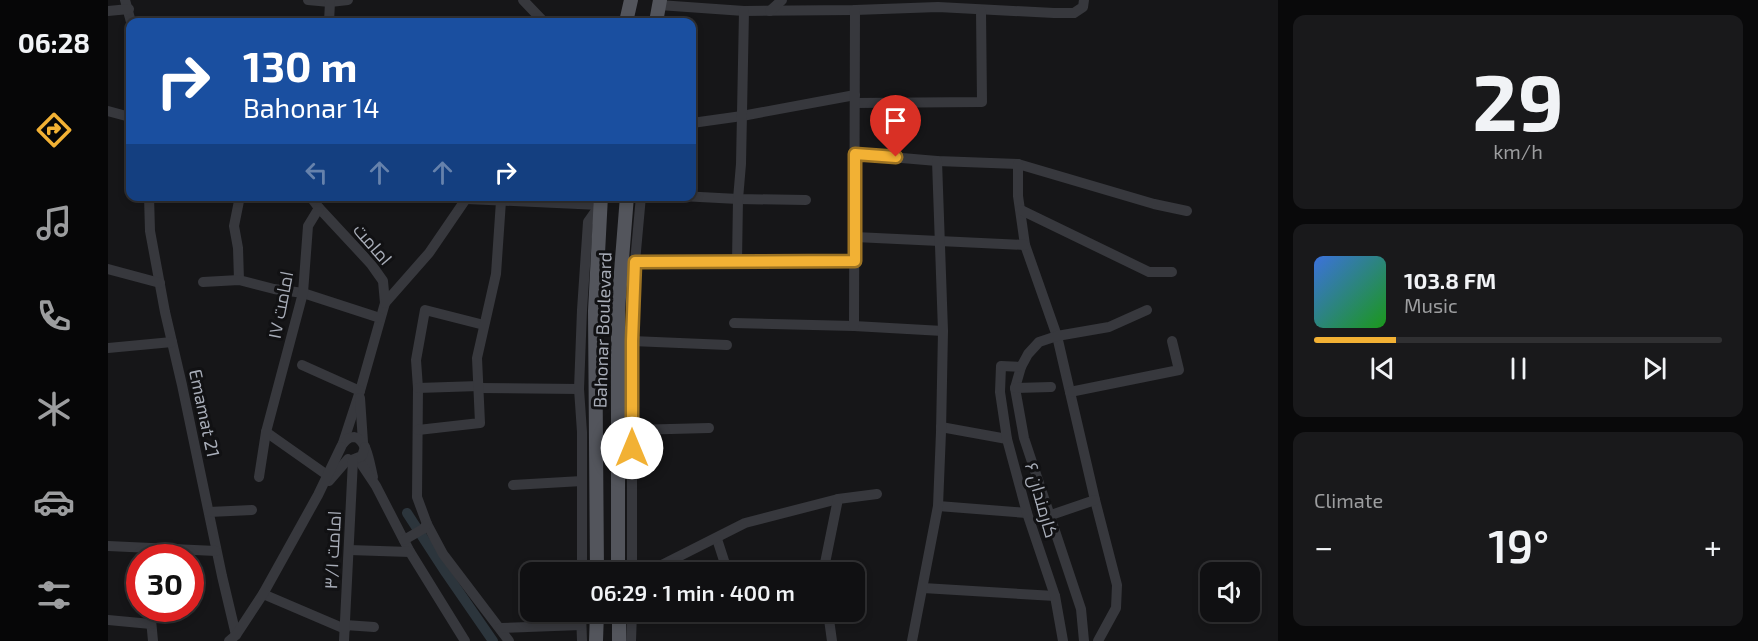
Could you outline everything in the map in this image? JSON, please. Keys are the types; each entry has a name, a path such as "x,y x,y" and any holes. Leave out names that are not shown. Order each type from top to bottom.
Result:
{"main road":[{"path":"627,18 631,0"},
{"path":"657,18 659,2"},
{"name":"Bahonar Boulevard","path":"597,562 597,500 589,310 600,201"},
{"name":"Bahonar Boulevard","path":"618,562 618,310 627,201"},
{"path":"597,500 608,503 618,499"},
{"path":"597,518 607,514 618,518"},
{"path":"596,641 597,622"},
{"path":"618,622 619,641"}],"street":[{"path":"308,0 330,2 348,0"},
{"path":"523,0 540,18"},
{"path":"770,11 782,0"},
{"path":"938,7 949,0"},
{"path":"659,2 744,11 938,7 981,11 1074,13 1083,7 1084,0"},
{"path":"329,18 330,2"},
{"path":"108,11 127,5"},
{"path":"854,326 855,10"},
{"path":"737,261 744,11"},
{"path":"696,122 855,99 981,102 981,11"},
{"path":"108,111 126,116"},
{"path":"855,154 937,161 1018,164 1154,204 1187,211"},
{"path":"912,641 938,506 943,331 937,161"},
{"path":"1018,164 1018,195 1025,245 1057,336 1117,585 1116,608 1098,641"},
{"path":"696,197 738,200 806,200"},
{"name":"Emamat 21","path":"149,201 150,231 209,512 232,638"},
{"path":"239,201 234,226 238,248 239,280"},
{"name":"امامت","path":"314,201 371,264 383,281 385,303"},
{"path":"232,638 263,594 318,495 342,445 385,303 429,253 466,201"},
{"path":"418,430 480,423 477,358 496,274 501,201 600,201"},
{"path":"632,562 632,341 635,262 641,201"},
{"name":"امامت ۱۷","path":"259,477 266,432 303,293 308,226 319,208"},
{"path":"1021,210 1149,272 1172,272"},
{"path":"855,237 1025,245"},
{"path":"635,262 855,261"},
{"path":"108,269 160,283"},
{"path":"203,282 239,280 274,289 303,293 380,318"},
{"path":"484,325 425,310 416,360 417,497 421,529 443,554 509,641"},
{"path":"582,562 582,432 579,390 589,310"},
{"path":"1084,641 1081,609 1024,438 1015,388 1021,367 1028,354 1039,342 1057,336 1109,327 1147,310"},
{"path":"734,323 943,331"},
{"path":"632,341 727,345"},
{"path":"1070,392 1179,370 1172,341"},
{"path":"108,348 172,342"},
{"path":"302,365 360,391"},
{"name":"کارمندان ۶","path":"1021,367 1001,366 1000,392 1007,439 1027,513 1054,596 1063,641"},
{"path":"1015,388 1051,387"},
{"path":"418,388 579,390"},
{"path":"360,391 364,444 376,486 410,552 465,641"},
{"path":"941,426 1007,439"},
{"path":"632,430 709,428"},
{"path":"266,432 327,475"},
{"path":"364,444 358,438 347,438 342,445 342,452 353,460 376,486"},
{"path":"318,495 353,460 362,456 364,444"},
{"name":"امامت ۳/۱","path":"345,632 353,460"},
{"path":"513,485 582,480"},
{"path":"669,562 745,523 838,500 877,494"},
{"path":"825,562 838,500"},
{"path":"1051,515 1095,500"},
{"path":"938,506 1027,513"},
{"path":"209,512 252,510"},
{"path":"404,540 421,529"},
{"path":"717,539 724,562"},
{"path":"108,546 216,551"},
{"path":"349,550 410,552"},
{"path":"923,588 1054,596"},
{"path":"263,594 345,632 374,627"},
{"path":"108,620 151,624 153,641"},
{"path":"632,622 632,641"},
{"path":"829,622 831,641"},
{"path":"500,628 581,625 582,641"}],"waterway":[{"path":"407,513 493,641"}],"route":[{"path":"632,448 635,262 855,261 855,154 896,157"}]}
